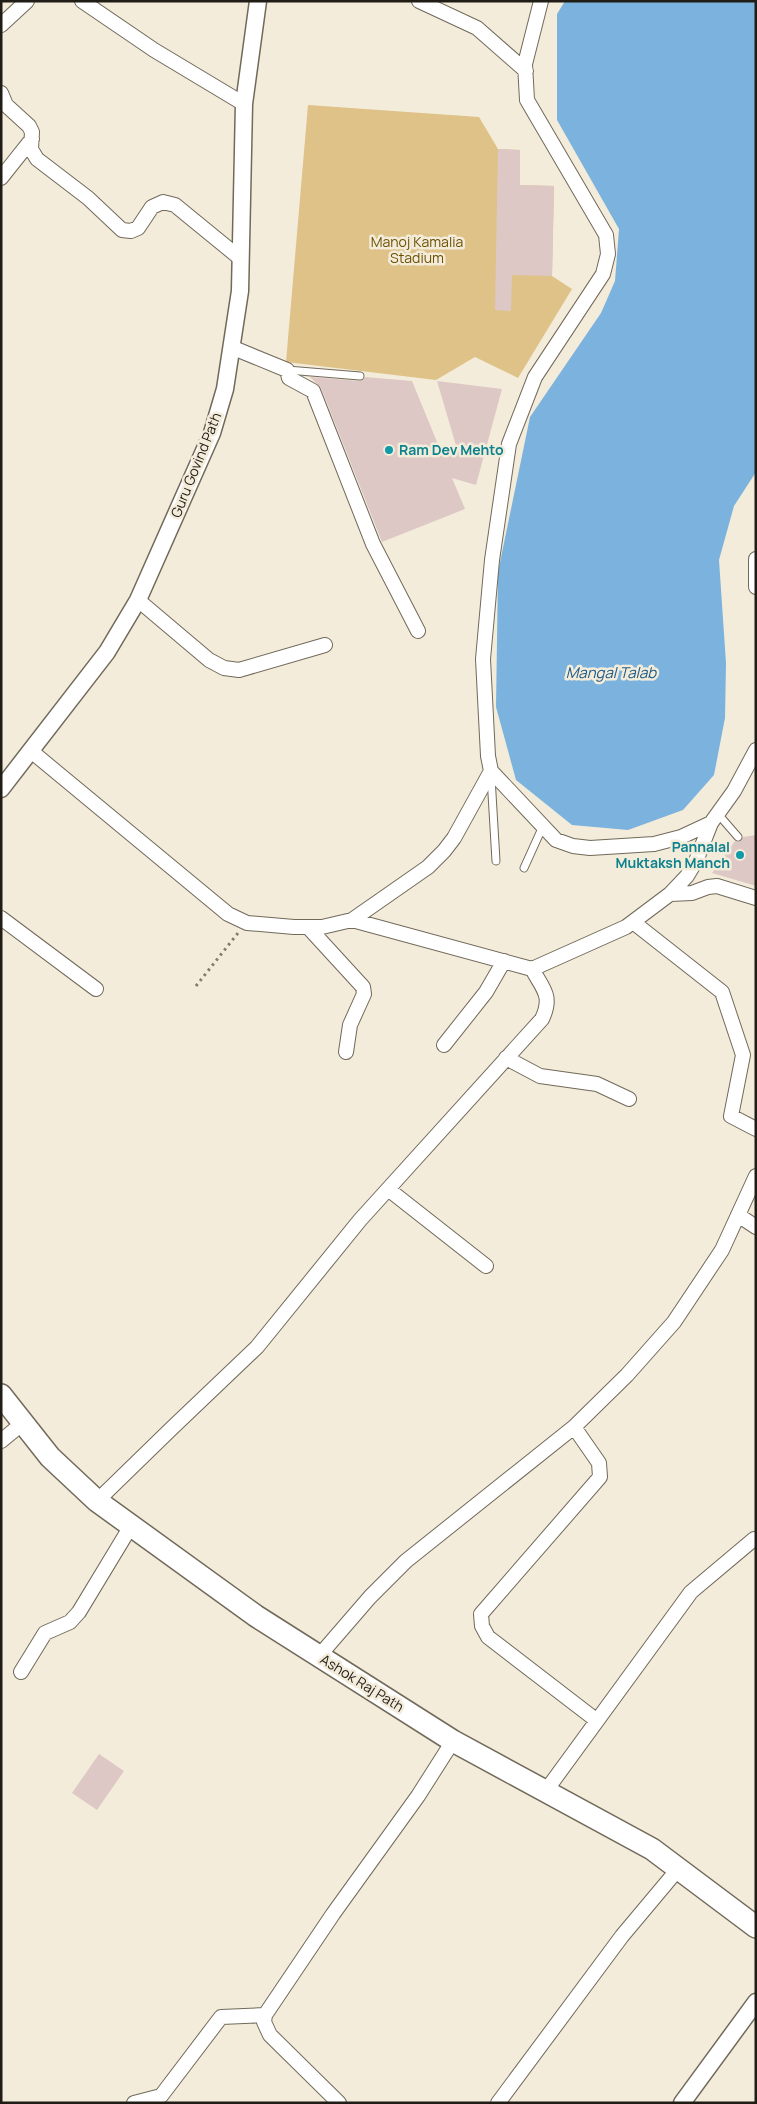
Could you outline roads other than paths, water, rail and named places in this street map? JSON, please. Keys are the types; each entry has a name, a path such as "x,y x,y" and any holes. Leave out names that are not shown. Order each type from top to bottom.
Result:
{"main road":[{"name":"Ashok Raj Path","path":"1,1395 50,1457 98,1501 256,1616 453,1741 652,1849 756,1927"}],"street":[{"path":"1,25 27,1"},
{"path":"82,1 154,50 244,104"},
{"name":"Guru Govind Path","path":"1,790 107,652 138,600 212,433 225,389 240,291 244,104 258,1"},
{"path":"419,1 477,28 526,70"},
{"path":"541,1 525,64 526,100 606,235 608,254 603,274 535,377 509,444 492,560 483,659 488,756 491,771 556,840 573,846 590,848 654,844 681,837 714,819"},
{"path":"1,93 6,105 29,126 32,139 31,149 37,159 88,198 122,230 131,231 138,228 152,207 163,202 175,205 241,259"},
{"path":"1,178 32,139"},
{"path":"231,347 287,370 289,378 313,391 373,544 418,631"},
{"path":"756,559 756,587"},
{"path":"138,600 209,660 224,668 239,670 325,645"},
{"path":"352,920 532,969 580,949 633,922 670,894 687,876 696,861 714,819 734,791 756,750"},
{"path":"31,751 228,914 246,923 308,928 322,928 352,920 428,866 444,851 454,838 491,771"},
{"path":"670,894 692,893 717,886 756,898"},
{"path":"1,918 96,989"},
{"path":"633,922 722,992 743,1055 731,1116 756,1129"},
{"path":"308,928 363,988 364,994 350,1025 346,1052"},
{"path":"444,1045 486,992 504,961"},
{"path":"98,1501 257,1347 360,1220 542,1018 547,1007 548,997 532,969"},
{"path":"506,1058 540,1076 597,1084 629,1099"},
{"path":"319,1656 370,1597 406,1561 574,1427 627,1375 674,1322 722,1250 756,1176"},
{"path":"388,1189 486,1266"},
{"path":"738,1216 756,1227"},
{"path":"1,1441 23,1423"},
{"path":"574,1427 599,1463 600,1477 481,1614 482,1626 488,1637 596,1720"},
{"path":"21,1672 45,1633 70,1622 79,1612 130,1526"},
{"path":"545,1792 691,1592 754,1539"},
{"path":"339,2103 270,2035 264,2022 265,2015 333,1914 418,1796 453,1741"},
{"path":"498,2103 622,1936 679,1868"},
{"path":"682,2103 756,2002"},
{"path":"134,2103 161,2096 221,2017 265,2015"}],"lane":[{"path":"287,370 360,376"},
{"path":"491,771 496,861"},
{"path":"714,819 738,838"},
{"path":"524,868 543,826"}],"water":[{"name":"Mangal Talab","path":"565,1 756,1 756,472 734,506 719,560 726,663 725,718 714,775 683,810 628,830 572,825 516,780 496,707 498,572 530,417 601,313 615,281 619,229 557,120 557,14"}],"place":[{"name":"Ram Dev Mehto","path":"389,450"},
{"name":"Pannalal Muktaksh Manch","path":"740,855"}],"park label":[{"name":"Manoj Kamalia Stadium","path":"417,250"}]}
